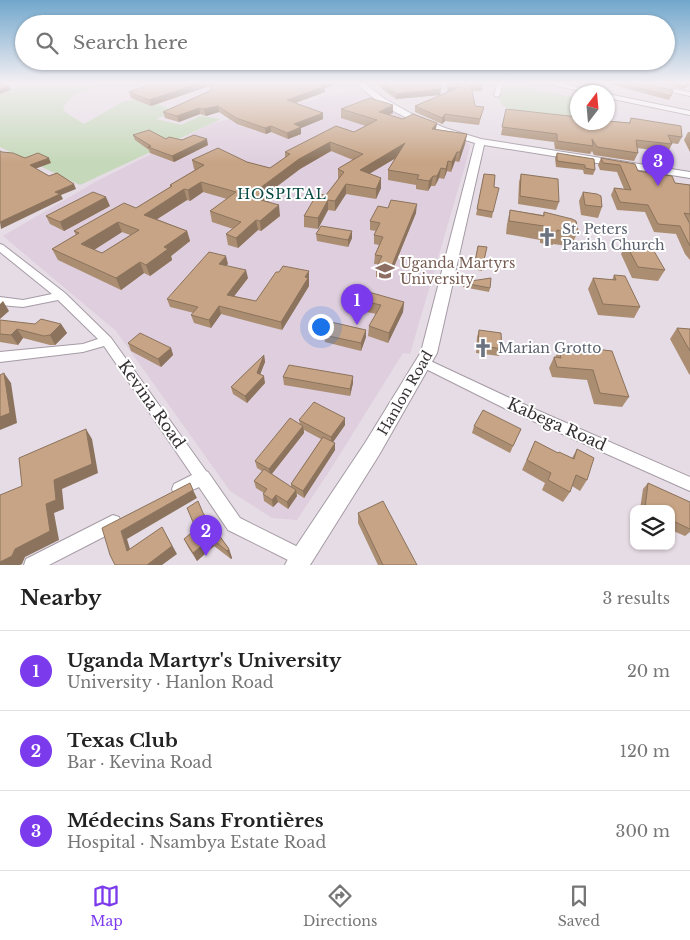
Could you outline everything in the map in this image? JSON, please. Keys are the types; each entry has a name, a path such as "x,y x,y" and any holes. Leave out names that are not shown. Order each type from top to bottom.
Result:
{"main road":[{"path":"395,108 442,130 480,142 690,175"},
{"path":"668,108 690,113"},
{"name":"Hanlon Road","path":"299,562 372,449 424,363 432,344 480,142"}],"street":[{"name":"Kevina Road","path":"0,247 61,296 107,341 234,524 299,562"},
{"path":"0,301 36,303 61,296"},
{"path":"0,357 83,348 107,341"},
{"name":"Kabega Road","path":"424,363 690,484"},
{"path":"169,494 203,477"},
{"path":"32,565 126,516"}],"shaded area":[{"path":"277,108 390,108 461,139 470,145 410,354 403,353 297,520 272,518 230,491 116,331 3,236 95,182 213,123"}],"green space":[{"path":"0,108 64,108 65,112 84,124 111,108 169,108 175,111 156,119 181,125 200,116 221,119 80,185 0,147"},
{"path":"509,108 570,108 570,119 513,110"}],"building":[{"path":"171,108 198,108 177,116 163,112"},
{"path":"222,108 310,108 323,113 294,124 301,127 287,133 271,126 265,128 236,118"},
{"path":"386,108 379,112 403,119 413,114 437,123 432,129 467,134 460,152 457,152 452,162 448,161 446,169 441,168 437,176 433,176 429,181 417,179 419,175 388,170 405,143 360,170 381,178 376,189 346,184 335,201 328,200 318,218 304,216 317,194 326,195 344,172 338,169 363,154 330,142 299,159 260,188 268,190 257,199 279,205 260,221 256,220 236,238 226,234 241,222 210,211 236,192 201,182 188,190 184,189 144,215 187,231 164,247 168,249 146,265 140,262 116,278 52,249 79,233 74,231 124,203 136,208 204,165 192,160 218,148 247,162 270,168 290,154 285,152 336,126 354,132 377,120 341,109","holes":["118,222 139,230 102,253 81,244"]},
{"path":"420,108 484,108 480,119 445,114 442,118"},
{"path":"506,109 570,116 570,130 615,130 615,122 630,123 631,118 681,126 682,137 668,135 672,144 636,140 638,153 597,147 592,139 593,146 557,141 557,134 502,127"},
{"path":"149,130 166,139 169,137 182,140 194,135 207,139 172,156 148,147 151,146 133,135"},
{"path":"0,151 13,153 25,158 38,153 49,158 30,165 49,176 57,173 74,184 55,192 60,194 0,222"},
{"path":"557,153 594,159 595,170 585,168 585,165 557,161"},
{"path":"601,158 635,164 638,171 672,176 675,183 690,185 690,214 684,213 690,224 690,246 680,226 658,224 648,205 620,202 614,188 631,190 620,165 603,163"},
{"path":"484,174 495,175 494,187 499,188 493,212 477,209"},
{"path":"521,174 558,179 559,202 520,196"},
{"path":"93,192 106,197 60,222 46,216"},
{"path":"583,192 601,196 602,207 585,205"},
{"path":"391,200 417,204 390,270 376,268 382,256 375,255 383,237 374,235 380,223 370,221 378,206 388,208"},
{"path":"510,210 544,216 544,212 572,219 576,221 578,231 574,230 574,233 557,230 557,232 544,230 544,226 509,221"},
{"path":"321,226 352,231 348,240 316,234"},
{"path":"626,244 651,246 665,270 638,267"},
{"path":"478,246 487,247 483,264 475,262"},
{"path":"209,252 226,256 219,264 246,270 227,295 256,301 276,272 279,272 283,266 309,271 305,277 308,278 281,322 219,306 209,320 191,315 198,307 167,299"},
{"path":"614,275 625,276 640,307 603,304 593,278 616,280"},
{"path":"491,278 490,288 464,283 464,282"},
{"path":"358,289 404,302 389,333 369,326 381,305 353,299"},
{"path":"41,319 61,324 50,335 44,336 17,329 11,335 0,334 0,320 35,324"},
{"path":"331,322 366,330 361,343 324,335"},
{"path":"677,328 690,329 690,351"},
{"path":"479,330 501,333 502,349 478,345"},
{"path":"140,333 171,348 158,359 128,343"},
{"path":"586,348 612,351 629,397 600,393 593,370 557,367 554,357 561,358 559,351 587,353"},
{"path":"264,355 257,373 264,376 245,396 231,387"},
{"path":"289,365 353,376 350,389 283,377"},
{"path":"4,373 10,413 0,417 0,375"},
{"path":"314,402 345,418 331,437 299,420"},
{"path":"483,410 521,429 513,446 474,426"},
{"path":"290,418 303,426 269,469 255,461"},
{"path":"86,429 92,464 54,480 56,500 46,504 50,531 15,549 12,556 0,562 0,495 22,486 19,458"},
{"path":"323,437 335,443 303,491 291,484"},
{"path":"535,441 574,459 577,449 594,458 587,480 576,475 570,492 548,480 551,473 527,460"},
{"path":"264,469 296,490 287,502 276,495 272,500 263,494 267,489 254,481"},
{"path":"190,483 193,490 121,531 127,551 162,527 172,546 147,565 115,565 102,528"},
{"path":"648,483 690,502 690,529 675,522 675,505 645,505"},
{"path":"198,501 203,513 229,549 227,551 211,538 193,553 184,539 196,529 187,508"},
{"path":"383,501 417,565 383,565 358,513"}],"place":[{"name":"Médecins Sans Frontières","path":"658,186"},
{"name":"St. Peters Parish Church","path":"547,237"},
{"name":"Uganda Martyrs University","path":"385,271"},
{"name":"Uganda Martyr's University","path":"357,325"},
{"name":"Marian Grotto","path":"483,348"},
{"name":"Texas Club","path":"206,556"}],"district":[{"name":"HOSPITAL","path":"282,194"}]}
